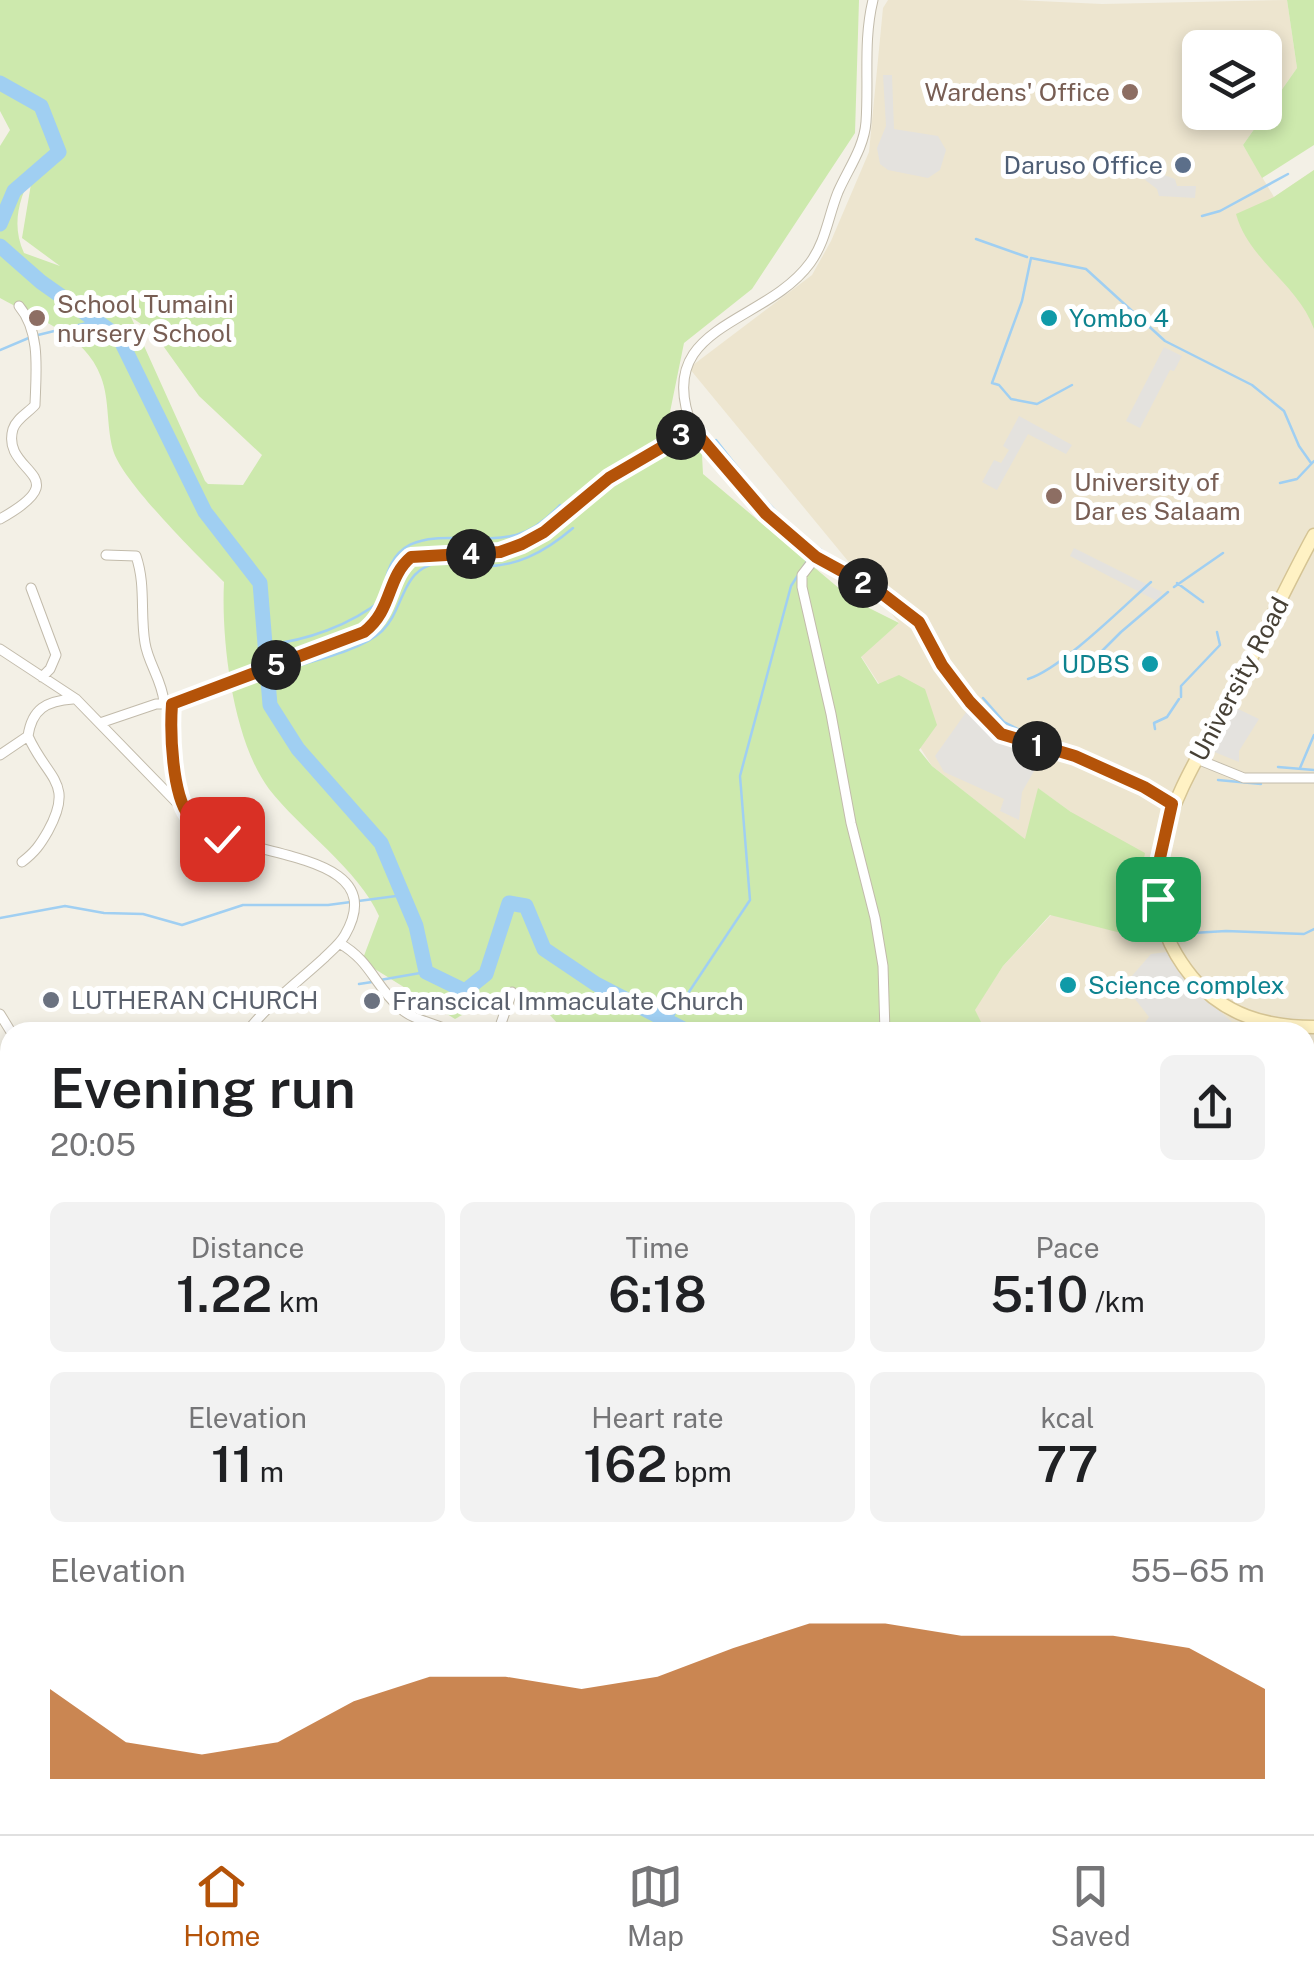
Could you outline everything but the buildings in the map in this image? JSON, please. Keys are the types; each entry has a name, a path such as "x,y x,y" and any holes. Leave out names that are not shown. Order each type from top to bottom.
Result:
{"street":[{"path":"872,0 866,40 863,138 836,197 825,240 799,277 710,338 686,362 682,396 693,429 766,514 816,557 880,592 919,622 942,665 1001,734 1075,756 1172,804"},
{"path":"0,520 28,504 36,488 15,451 16,423 36,405 34,336 30,321 18,306"},
{"path":"100,723 168,704 364,632 383,614 402,564 411,557 500,552 522,544 544,532 609,478 693,429"},
{"path":"0,444 14,434"},
{"name":"University Road","path":"1267,1022 1240,1015 1214,1000 1178,959 1162,920 1156,876 1172,804 1314,535"},
{"path":"106,554 136,556 143,586 145,646 168,704 177,780 186,813"},
{"path":"816,557 802,575 802,588 834,726 851,823 876,918 885,1022"},
{"path":"31,588 56,655 42,677"},
{"path":"0,649 76,698 200,828 222,839 319,862 338,874 350,891 353,908 346,934 257,1022"},
{"path":"0,755 28,736 36,711 76,698"},
{"path":"22,862 40,847 61,803 50,772 28,736"},
{"path":"1196,760 1244,778 1314,778"},
{"path":"339,943 368,964 379,986 402,1011 428,1022"},
{"path":"502,1022 512,992"},
{"path":"0,1645 0,1690"}],"shaded area":[{"name":"University of Dar es Salaam","path":"888,0 1102,4 1287,0 1297,68 1282,89 1282,30 1182,30 1182,130 1254,130 1243,145 1274,197 1314,170 1314,1022 981,1022 974,1010 1003,966 1051,915 1071,812 1039,789 1026,840 932,766 861,656 899,623 689,368 812,275 869,152 883,8"},
{"path":"883,75 892,75 894,129 938,136 946,150 940,170 928,178 888,170 880,164 877,148 886,126"},
{"path":"1143,171 1175,179 1177,186 1196,186 1195,198 1159,196 1157,189 1140,176"},
{"path":"1164,347 1182,356 1174,371 1170,370 1140,428 1126,421"},
{"path":"1019,416 1072,445 1066,454 1028,434 997,490 982,482 994,460 1001,463 1009,450 1003,446"},
{"path":"1074,548 1162,592 1157,601 1070,556"},
{"path":"975,708 983,721 1045,752 1022,792 1019,820 1000,811 1004,799 944,772 935,756 967,711"},
{"path":"1236,708 1259,719 1239,751 1239,762 1212,751"},
{"path":"1167,952 1187,982 1232,1022 1146,1022 1149,1017 1124,985 1151,954"}],"green space":[{"path":"0,0 859,0 855,133 752,289 684,343 670,412 701,436 703,474 853,600 899,623 861,657 878,684 899,675 925,689 937,725 919,750 932,766 1025,839 1038,788 1071,812 1145,853 1129,935 1050,915 1003,966 975,1010 981,1022 556,1022 526,988 511,989 492,1003 455,1019 362,961 379,916 370,899 344,866 269,789 246,745 227,661 224,582 163,519 121,467 112,444 101,377 84,349 58,329 0,298 0,146 10,130 0,111","holes":["33,172 22,238 60,266 24,253 20,243 18,212","131,317 154,333 199,396 262,455 243,485 205,481"]},
{"path":"1287,0 1314,0 1314,145 1262,178 1243,145 1254,130 1282,130 1282,89 1297,68"},
{"path":"1314,170 1314,329 1297,299 1251,245 1236,214 1274,197"}],"waterway":[{"path":"0,83 41,106 59,152 14,191 0,224"},
{"path":"1202,216 1220,211 1288,174"},
{"path":"976,239 1027,257"},
{"path":"0,246 41,282 119,337 205,512 260,583 270,705 298,749 381,843 416,926 426,972 465,991 486,974 509,903 526,906 544,949 596,984 670,1022"},
{"path":"1072,385 1037,404 1011,399 992,383 1022,301 1031,258 1086,269 1165,341 1252,385 1284,411 1311,463"},
{"path":"38,335 95,321"},
{"path":"0,350 31,337"},
{"path":"716,440 784,519 821,550 868,580"},
{"path":"1280,483 1297,479 1314,461"},
{"path":"669,1022 750,900 740,776 791,586 809,558 772,530 722,470"},
{"path":"265,645 296,640 357,617 383,599 388,571 398,553 413,543 516,535 540,523 560,505"},
{"path":"268,675 343,652 371,639 389,623 413,577 430,565 490,566 516,562 573,528"},
{"path":"1174,587 1223,553"},
{"path":"1028,679 1074,651 1151,582"},
{"path":"1177,583 1203,602"},
{"path":"1091,662 1168,592"},
{"path":"1181,697 1181,686 1220,645 1217,632"},
{"path":"983,698 1004,722 1031,736"},
{"path":"1155,729 1154,723 1167,717 1179,699"},
{"path":"983,723 995,734"},
{"path":"1300,768 1314,735"},
{"path":"1001,739 1033,749"},
{"path":"1278,767 1314,770"},
{"path":"1218,780 1261,784"},
{"path":"0,918 65,906 143,914 182,925 243,905 328,905 404,895"},
{"path":"1193,933 1304,934 1314,929"},
{"path":"380,980 426,972"},
{"path":"359,984 372,982"}],"place":[{"name":"Wardens' Office","path":"1130,92"},
{"name":"Daruso Office","path":"1183,165"},
{"name":"School Tumaini nursery School","path":"37,318"},
{"name":"Yombo 4","path":"1049,318"},
{"name":"University of Dar es Salaam","path":"1054,496"},
{"name":"UDBS","path":"1150,664"},
{"name":"Science complex","path":"1068,985"},
{"name":"LUTHERAN CHURCH","path":"51,1000"},
{"name":"Franscical Immaculate Church","path":"372,1001"}],"route":[{"path":"222,839 200,828 186,813 177,780 172,704 364,632 383,614 396,576 411,557 487,554 522,544 544,532 624,467 693,429 766,514 816,557 880,592 919,622 942,665 1001,734 1075,756 1172,804 1159,854 1158,899"}]}
